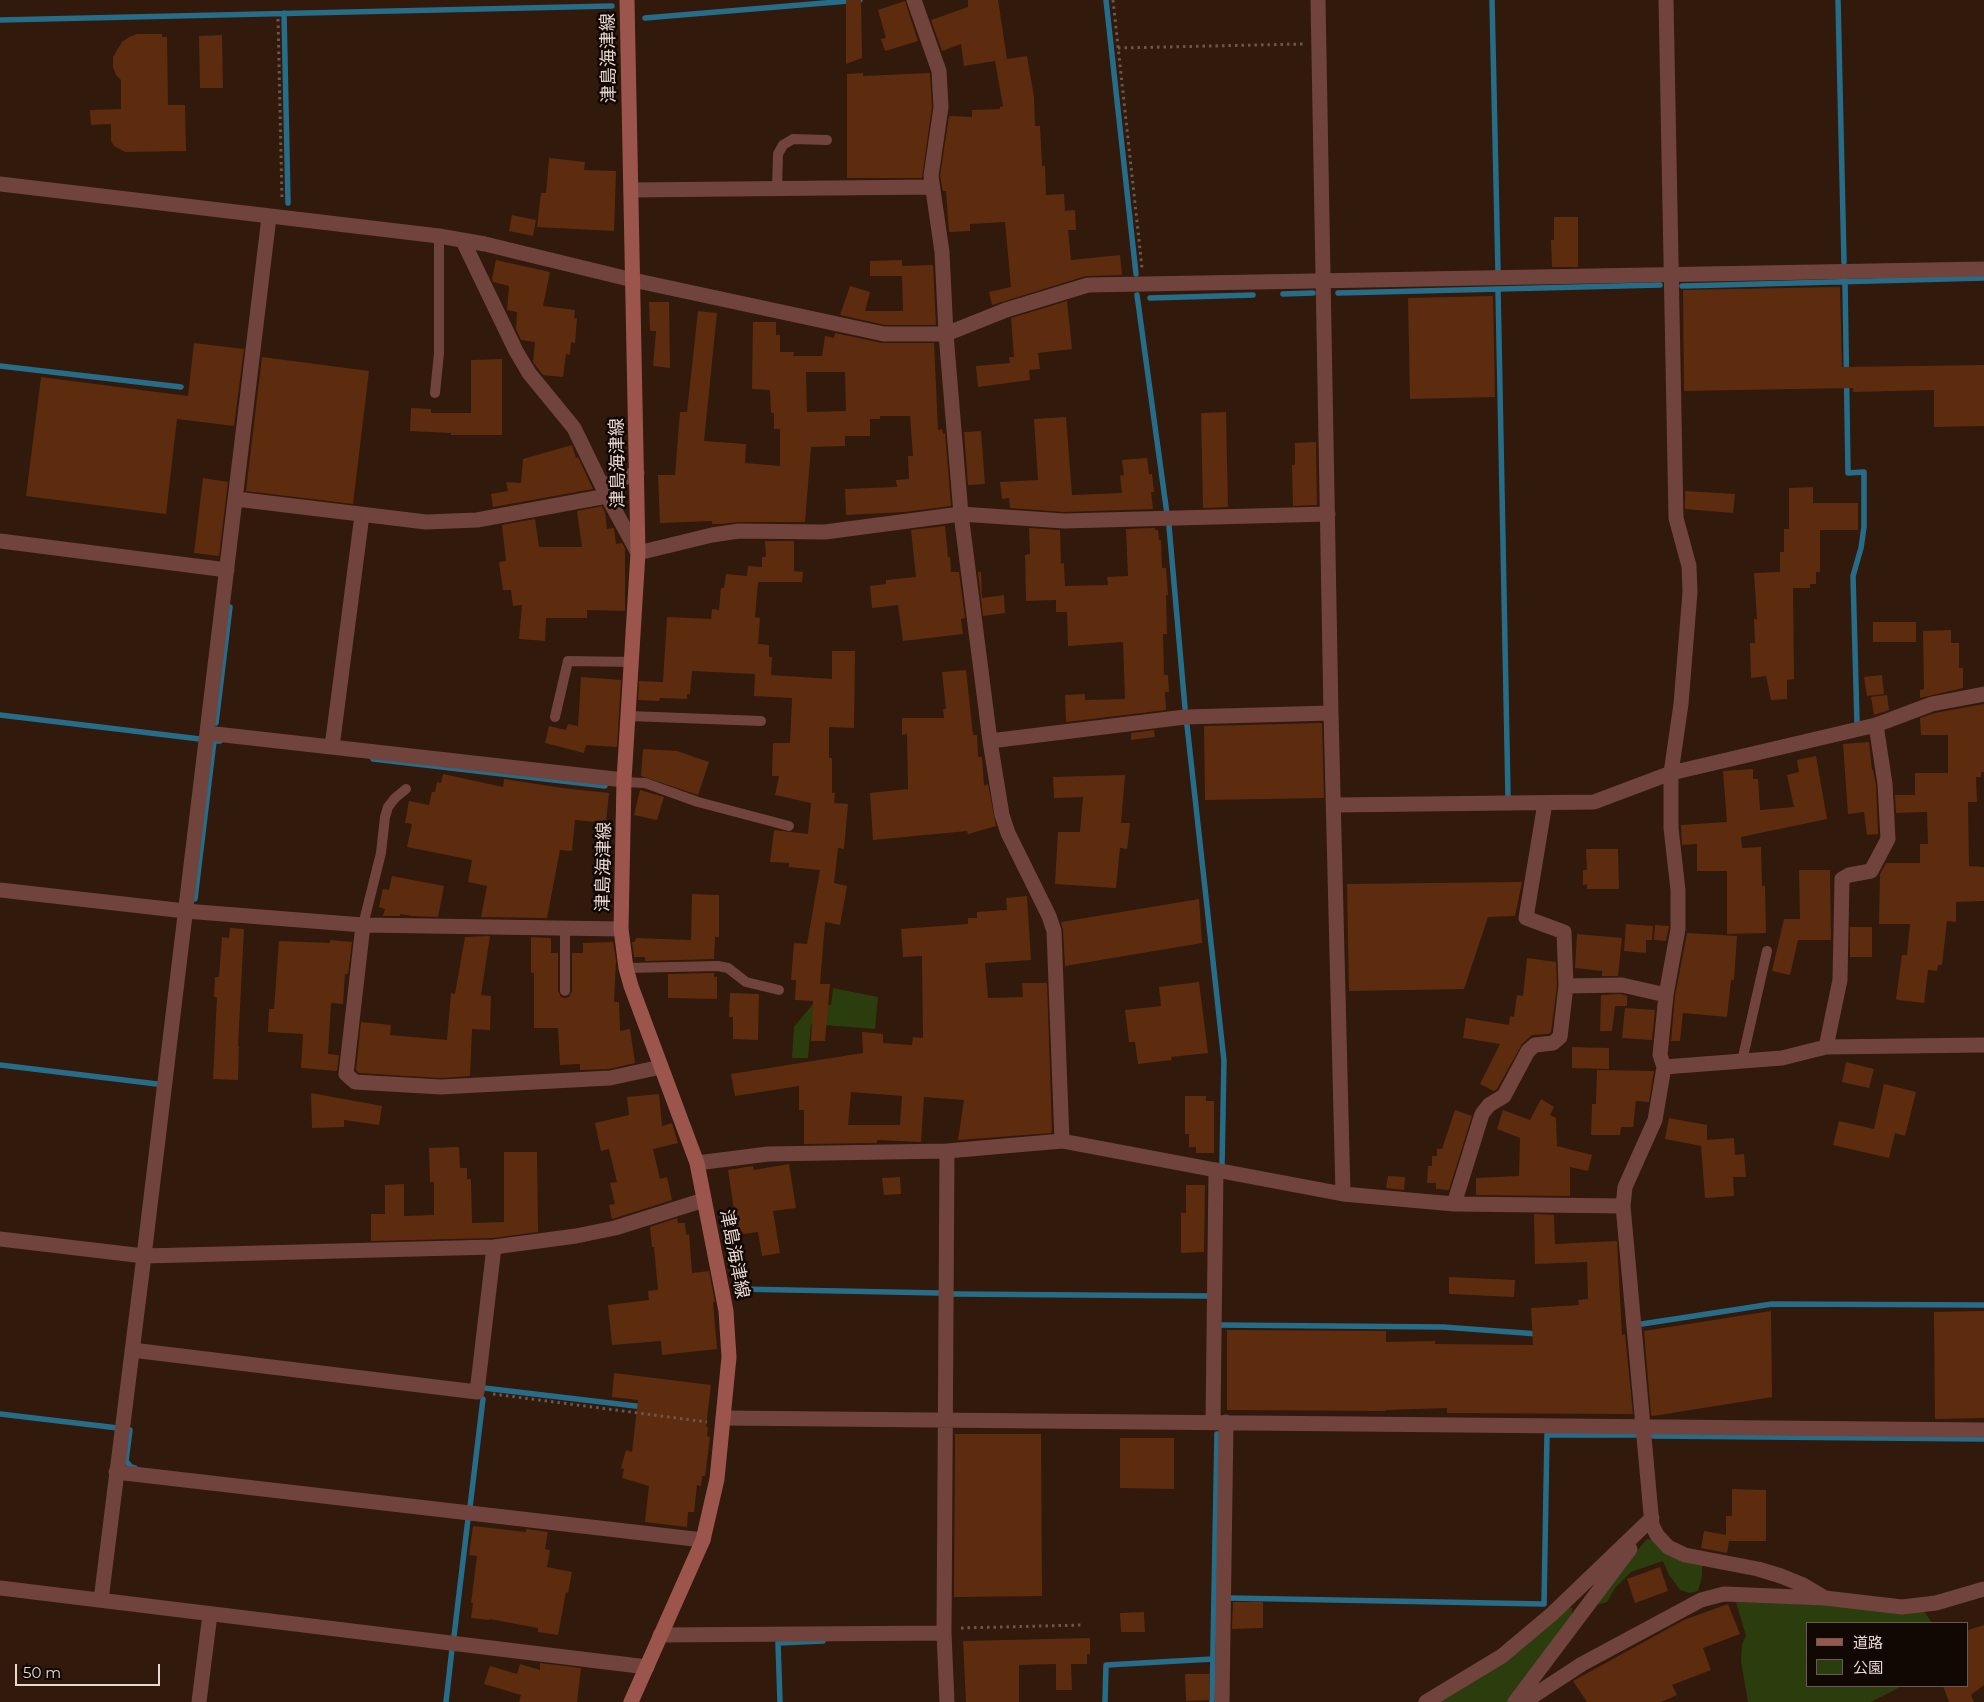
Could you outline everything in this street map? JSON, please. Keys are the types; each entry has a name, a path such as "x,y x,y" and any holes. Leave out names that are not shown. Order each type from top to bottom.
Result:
{"main road":[{"name":"津島海津線","path":"627,0 638,553 633,662 624,781 621,929 626,968 697,1163 726,1311 729,1357 717,1478 703,1540 631,1702"}],"street":[{"path":"914,0 939,71 941,107 930,176 942,252 946,334 961,514 990,741 1002,814 1008,833 1049,916 1054,931 1062,1141"},
{"path":"1318,0 1331,713 1335,805 1343,1194"},
{"path":"1666,0 1676,518 1689,566 1690,592 1681,704 1671,773 1671,828 1678,890 1678,929 1666,995 1660,1055 1664,1068 1655,1120 1624,1187 1623,1206 1652,1525 1657,1535 1668,1547 1685,1555 1758,1569 1781,1576 1803,1585 1825,1598"},
{"path":"0,184 439,236 485,244 633,280 884,334 946,334 1006,310 1088,285 1984,270"},
{"path":"631,190 932,187"},
{"path":"101,1600 227,570 276,218"},
{"path":"463,241 516,351 529,373 574,428 604,491 638,553 712,535 739,531 825,532 961,514 1064,521 1328,514"},
{"path":"236,500 426,522 477,520 604,491 637,473"},
{"path":"332,747 362,514"},
{"path":"0,541 227,570"},
{"path":"1335,805 1594,802 1671,773 1876,725 1932,704 1984,694"},
{"path":"990,741 1185,717 1331,713"},
{"path":"1826,1047 1840,980 1842,879 1849,875 1871,871 1888,839 1885,784 1876,725"},
{"path":"207,733 624,781"},
{"path":"1454,1204 1482,1114 1489,1104 1504,1096 1528,1051 1535,1045 1552,1043 1560,1037 1566,986 1564,932 1526,918 1545,803"},
{"path":"0,890 186,911 363,925 621,929"},
{"path":"363,925 346,1074 355,1082 441,1087 610,1078 661,1067"},
{"path":"1566,986 1622,986 1666,995"},
{"path":"1664,1068 1782,1058 1826,1047 1984,1044"},
{"path":"697,1163 768,1154 947,1151 1062,1141 1343,1194 1454,1204 1623,1206"},
{"path":"947,1151 944,1631 948,1702"},
{"path":"1216,1170 1222,1702"},
{"path":"0,1239 144,1256 494,1246 576,1236 605,1230 704,1200"},
{"path":"132,1350 477,1392 494,1246"},
{"path":"724,1421 946,1420 1984,1430"},
{"path":"116,1472 703,1540"},
{"path":"1426,1702 1502,1656 1552,1614 1652,1518"},
{"path":"1515,1702 1652,1518"},
{"path":"0,1588 647,1667"},
{"path":"1524,1702 1582,1664 1701,1600 1724,1594 1825,1598 1902,1608 1936,1603 1984,1589"},
{"path":"200,1702 210,1614"},
{"path":"660,1636 944,1631"}],"lane":[{"path":"777,189 778,154 783,145 793,139 827,140"},
{"path":"435,393 439,353 439,236"},
{"path":"555,717 568,661 633,662"},
{"path":"629,716 761,721"},
{"path":"624,781 645,783 698,802 789,826"},
{"path":"363,925 381,853 388,807 394,798 406,789"},
{"path":"565,928 565,991"},
{"path":"1742,1061 1766,951"},
{"path":"626,968 718,966 728,968 746,982 779,990"}],"path":[{"path":"1113,0 1144,284"},
{"path":"276,218 278,18"},
{"path":"1118,48 1319,44"},
{"path":"477,1392 724,1421"},
{"path":"944,1631 1083,1626"}],"green space":[{"path":"833,988 878,997 875,1029 811,1024 808,1058 792,1058 794,1027 813,1004 831,1005"},
{"path":"1647,1539 1656,1541 1702,1562 1702,1577 1698,1591 1690,1593 1680,1590 1669,1575 1663,1561 1631,1572 1615,1588 1607,1602 1596,1605 1596,1598"},
{"path":"1736,1602 1924,1611 1931,1622 1806,1622 1806,1687 1900,1687 1871,1702 1748,1702 1741,1662 1742,1644 1746,1636"},
{"path":"1567,1607 1572,1608 1572,1614 1510,1702 1437,1702"}],"building":[{"path":"846,0 861,0 862,58 846,64"},
{"path":"968,0 998,0 1007,59 964,66 961,44 942,51 931,20 968,7"},
{"path":"905,1 918,41 885,51 881,39 886,38 878,10"},
{"path":"137,34 162,34 162,37 167,37 168,105 185,105 186,151 125,152 114,146 111,141 111,124 91,125 90,110 121,109 121,80 116,75 113,67 113,57 122,42"},
{"path":"222,35 223,88 200,88 199,36"},
{"path":"1027,56 1034,97 1035,126 1040,126 1042,166 1045,166 1046,195 1064,194 1065,211 1075,210 1076,230 1068,230 1071,260 1120,255 1122,275 1086,276 992,305 989,292 1011,287 1005,222 970,224 970,231 949,232 946,191 943,191 940,176 949,116 972,117 972,110 1000,109 1003,106 995,61"},
{"path":"863,73 863,76 930,73 932,107 922,178 847,178 847,74"},
{"path":"549,158 585,162 584,170 616,171 614,231 537,227 541,193 546,193"},
{"path":"512,215 536,220 533,236 509,231"},
{"path":"1554,217 1578,217 1578,267 1552,267 1551,240 1554,240"},
{"path":"496,260 550,272 543,306 575,310 574,318 577,318 575,343 571,342 570,355 566,354 563,377 543,375 533,362 535,342 521,340 516,329 517,312 507,310 509,286 493,282"},
{"path":"902,260 902,266 933,265 936,325 885,325 840,315 850,286 870,292 865,311 903,311 902,276 870,276 870,261"},
{"path":"1840,287 1842,367 1984,365 1984,426 1934,427 1934,390 1853,392 1853,388 1684,391 1683,290"},
{"path":"1493,296 1495,397 1410,399 1408,298"},
{"path":"1067,301 1072,349 1038,353 1040,369 1029,370 1030,380 978,387 976,366 1010,363 1009,357 1014,357 1011,318"},
{"path":"649,302 669,302 670,368 653,366 656,331 650,331"},
{"path":"698,311 717,313 704,441 746,444 745,463 780,466 780,429 774,429 774,413 771,413 770,390 752,389 753,322 776,322 776,335 780,335 780,352 794,352 793,356 822,356 825,336 834,338 835,333 882,343 934,343 938,430 942,429 943,434 945,433 951,506 904,512 846,515 845,489 897,487 896,480 909,479 908,456 913,456 910,416 880,416 880,419 870,419 870,436 845,436 845,446 811,447 805,522 712,524 712,521 660,523 658,475 675,475 680,412 687,412","holes":["806,372 845,372 846,411 807,412"]},
{"path":"194,343 244,349 234,426 177,419 166,514 26,496 41,377 188,396"},
{"path":"262,357 369,371 353,504 246,491"},
{"path":"502,359 502,435 451,435 451,433 410,431 411,408 431,409 431,413 471,413 471,360"},
{"path":"1226,412 1228,507 1203,508 1201,413"},
{"path":"1066,417 1072,495 1122,493 1120,476 1124,475 1122,460 1147,458 1149,474 1152,474 1154,492 1151,492 1153,509 1064,512 1010,508 1009,498 1002,499 1000,482 1038,480 1034,419"},
{"path":"981,431 985,484 968,485 964,432"},
{"path":"1316,442 1317,505 1293,506 1292,465 1295,465 1295,443"},
{"path":"572,445 576,458 578,457 593,489 493,507 491,494 508,491 506,482 521,483 523,459"},
{"path":"203,478 228,482 219,556 194,553"},
{"path":"1813,487 1813,503 1858,503 1858,530 1820,530 1820,572 1816,572 1816,584 1810,584 1810,588 1793,588 1794,679 1787,680 1787,699 1771,700 1766,676 1751,678 1750,643 1755,643 1754,619 1757,619 1754,573 1780,572 1780,552 1784,552 1784,529 1789,529 1789,488"},
{"path":"1685,491 1735,494 1733,513 1685,509"},
{"path":"602,506 605,512 607,529 614,528 616,544 622,543 625,548 625,611 587,610 587,618 546,618 545,641 519,639 522,605 513,606 511,590 503,590 499,562 506,561 502,525 535,519 539,547 582,547 577,511"},
{"path":"945,526 951,572 959,572 965,618 961,619 963,634 903,641 898,605 872,608 870,586 886,584 886,580 916,577 911,530"},
{"path":"1029,528 1060,530 1061,564 1064,563 1065,586 1108,585 1107,577 1128,576 1126,529 1155,528 1155,530 1158,530 1159,540 1161,540 1162,568 1166,568 1168,595 1166,595 1167,634 1163,634 1164,675 1168,675 1169,692 1165,692 1166,710 1066,722 1065,695 1085,694 1085,700 1125,699 1123,642 1068,646 1067,612 1056,612 1056,600 1026,601 1025,555 1030,554"},
{"path":"765,541 794,541 794,571 803,572 802,582 758,582 755,617 760,618 758,644 769,645 769,657 772,657 771,675 832,679 832,651 855,651 854,728 829,727 829,758 832,758 832,793 835,793 834,803 848,804 844,849 838,848 834,883 847,886 840,925 825,922 820,984 830,984 825,1041 811,1041 813,1001 795,1000 796,980 791,980 794,943 807,944 820,870 789,867 789,863 770,862 774,830 808,834 811,803 775,795 779,776 772,776 773,743 790,743 792,698 754,696 755,674 692,671 690,694 687,694 687,699 660,698 659,701 638,700 639,681 663,682 667,617 711,619 712,609 719,610 721,588 724,588 726,574 747,576 748,566 762,567 762,557 766,557"},
{"path":"978,572 981,572 982,598 1004,595 1005,613 983,616"},
{"path":"1873,622 1916,622 1916,642 1873,642"},
{"path":"1951,630 1951,643 1959,643 1959,668 1963,668 1963,688 1920,698 1920,690 1924,689 1923,631"},
{"path":"966,670 973,735 977,735 978,757 982,757 984,786 988,784 996,826 968,834 967,831 873,840 870,793 908,789 907,734 902,735 902,718 944,718 943,709 946,709 942,672"},
{"path":"1882,675 1884,694 1867,696 1864,677"},
{"path":"581,677 621,680 617,747 586,745 584,753 545,743 549,726 566,730 568,724 578,726"},
{"path":"1887,695 1889,710 1874,715 1871,697"},
{"path":"1984,704 1984,772 1981,772 1981,777 1976,777 1977,802 1968,802 1969,866 1984,867 1984,901 1956,902 1956,922 1947,921 1942,965 1938,965 1937,971 1928,970 1924,1003 1898,1000 1896,999 1902,955 1907,955 1910,924 1879,924 1880,874 1886,863 1920,863 1920,844 1928,844 1927,812 1896,813 1895,795 1915,795 1915,773 1948,773 1948,735 1921,735 1920,718 1935,713"},
{"path":"1322,723 1324,798 1205,800 1204,726"},
{"path":"1154,730 1155,737 1131,740 1131,733"},
{"path":"1869,742 1872,770 1876,785 1878,834 1867,835 1864,812 1848,814 1843,744"},
{"path":"643,749 677,751 709,762 698,795 641,776"},
{"path":"1816,756 1827,819 1741,837 1742,848 1761,847 1762,886 1765,886 1766,933 1727,934 1727,871 1697,871 1697,844 1682,845 1681,825 1727,822 1723,771 1753,769 1753,779 1758,779 1760,810 1794,807 1787,775 1799,772 1797,760"},
{"path":"443,774 503,787 504,779 609,793 606,823 575,820 572,851 560,850 547,918 481,917 487,886 468,882 472,860 407,847 412,824 405,823 409,801 429,805 432,792 435,792 437,782 441,783"},
{"path":"1125,775 1121,823 1130,823 1127,849 1120,848 1116,888 1055,884 1058,832 1080,832 1083,797 1054,798 1053,777"},
{"path":"640,790 664,797 657,820 634,815"},
{"path":"1586,849 1618,849 1619,889 1587,889 1587,884 1583,885 1583,870 1587,870"},
{"path":"1799,870 1830,870 1831,940 1798,940 1790,975 1772,971 1784,919 1800,919"},
{"path":"392,876 444,886 438,917 400,914 400,916 383,916 385,909 379,907 383,889 389,890"},
{"path":"1522,882 1515,916 1488,917 1464,989 1349,991 1347,884"},
{"path":"692,894 719,895 719,937 715,937 714,959 645,961 645,957 634,957 632,942 635,942 636,938 691,940"},
{"path":"1027,896 1031,960 985,963 988,998 1023,997 1022,983 1047,983 1051,1133 958,1140 964,1100 924,1097 921,1142 877,1140 877,1143 804,1144 804,1110 799,1110 799,1086 735,1096 731,1074 863,1053 862,1032 883,1034 883,1043 912,1045 913,1037 923,1038 922,956 903,957 901,929 968,924 968,918 977,918 977,912 1007,910 1006,898","holes":["851,1092 902,1096 900,1125 848,1125"]},
{"path":"1199,899 1202,943 1065,966 1061,922"},
{"path":"1626,924 1653,926 1652,940 1646,940 1646,953 1624,951"},
{"path":"1655,925 1669,926 1666,941 1654,940"},
{"path":"1850,927 1872,927 1872,957 1850,957"},
{"path":"230,928 244,929 238,1080 213,1079 217,997 214,997 215,977 219,977 222,937 229,938"},
{"path":"1687,933 1737,936 1734,980 1731,980 1727,1017 1683,1013 1680,1041 1671,1041 1675,996"},
{"path":"1577,934 1622,938 1618,976 1602,976 1602,971 1575,968"},
{"path":"490,936 481,995 491,996 490,1030 472,1029 470,1076 441,1078 359,1073 356,1070 361,1022 391,1025 390,1035 447,1040 451,993 455,994 465,937"},
{"path":"531,937 551,938 551,953 558,953 558,991 561,997 565,998 569,997 572,991 572,953 583,953 583,943 613,942 616,960 614,1002 619,1002 620,1031 630,1029 635,1063 609,1069 580,1070 580,1064 560,1065 558,1028 534,1028 534,973 531,973"},
{"path":"330,940 352,942 348,974 345,974 343,1004 331,1003 328,1054 339,1055 337,1071 301,1068 303,1034 268,1032 269,1009 274,1009 279,941 330,943"},
{"path":"1527,958 1556,962 1557,986 1551,1032 1549,1034 1532,1035 1522,1044 1497,1089 1494,1091 1480,1084 1500,1044 1463,1038 1466,1018 1509,1025 1510,1016 1514,1017 1517,995 1523,996"},
{"path":"714,973 714,977 717,977 717,999 668,998 668,974"},
{"path":"1199,982 1208,1053 1171,1057 1172,1060 1138,1064 1135,1042 1129,1042 1125,1010 1161,1006 1159,987"},
{"path":"730,993 759,994 758,1040 733,1039 733,1017 729,1017"},
{"path":"1621,994 1627,996 1627,1006 1615,1006 1612,1031 1600,1031 1601,995"},
{"path":"1625,1008 1655,1010 1652,1040 1622,1038"},
{"path":"1572,1047 1609,1048 1609,1069 1572,1068"},
{"path":"1846,1062 1874,1069 1869,1088 1842,1082"},
{"path":"1597,1070 1654,1071 1649,1102 1636,1101 1633,1127 1621,1127 1620,1135 1591,1135 1592,1104 1596,1104"},
{"path":"1884,1084 1916,1092 1905,1136 1895,1133 1889,1158 1833,1145 1839,1121 1874,1129"},
{"path":"311,1093 382,1106 379,1125 344,1120 344,1127 312,1128"},
{"path":"659,1094 662,1126 672,1123 678,1143 653,1149 660,1179 667,1177 672,1200 612,1219 609,1205 615,1204 610,1183 617,1182 609,1149 601,1151 595,1123 629,1115 627,1097"},
{"path":"1185,1096 1206,1096 1206,1101 1214,1101 1214,1153 1196,1153 1196,1147 1189,1147 1189,1134 1185,1134"},
{"path":"1541,1099 1554,1107 1550,1115 1556,1118 1557,1146 1592,1155 1588,1171 1570,1167 1570,1196 1476,1195 1476,1178 1519,1176 1520,1138 1497,1129 1503,1110 1530,1120"},
{"path":"1455,1110 1472,1116 1449,1190 1436,1189 1436,1183 1427,1183 1428,1166 1432,1166 1432,1156 1437,1156 1437,1149 1442,1149"},
{"path":"1669,1118 1707,1125 1707,1140 1734,1138 1735,1155 1744,1154 1746,1177 1733,1177 1734,1196 1705,1198 1701,1146 1665,1139"},
{"path":"459,1147 460,1168 467,1168 467,1179 471,1179 472,1223 504,1222 504,1152 537,1152 538,1232 493,1238 371,1241 371,1214 385,1214 385,1185 404,1184 404,1216 434,1215 434,1182 430,1182 429,1148"},
{"path":"789,1164 796,1208 773,1211 780,1253 762,1256 758,1232 723,1237 720,1218 735,1216 728,1170 753,1166 754,1170"},
{"path":"1388,1176 1405,1177 1404,1190 1386,1188"},
{"path":"900,1177 901,1194 884,1195 882,1178"},
{"path":"1186,1185 1205,1185 1204,1252 1181,1253 1181,1213 1186,1213"},
{"path":"1534,1214 1554,1215 1555,1244 1617,1241 1622,1335 1625,1334 1633,1414 1447,1413 1447,1408 1386,1411 1227,1410 1227,1330 1386,1331 1386,1342 1435,1341 1435,1344 1533,1345 1531,1308 1579,1305 1578,1300 1588,1299 1587,1262 1535,1264"},
{"path":"677,1218 678,1223 685,1223 686,1235 689,1234 692,1273 709,1271 715,1302 713,1302 717,1349 662,1355 661,1341 612,1345 608,1305 649,1300 648,1291 658,1290 650,1227"},
{"path":"1449,1277 1515,1280 1514,1297 1449,1294"},
{"path":"1771,1311 1772,1397 1651,1415 1644,1331"},
{"path":"1984,1311 1984,1418 1935,1419 1934,1312"},
{"path":"614,1373 711,1385 706,1427 708,1427 707,1436 710,1437 705,1476 702,1476 701,1486 697,1485 694,1512 688,1512 687,1527 645,1522 649,1486 622,1478 624,1469 621,1468 626,1450 632,1452 638,1400 612,1397"},
{"path":"955,1434 1041,1434 1042,1596 954,1597"},
{"path":"1120,1438 1174,1438 1174,1489 1120,1488"},
{"path":"1732,1489 1766,1490 1766,1541 1729,1541 1727,1553 1701,1548 1704,1531 1726,1535 1726,1516 1732,1516"},
{"path":"473,1526 526,1532 526,1529 548,1532 545,1549 550,1550 547,1567 572,1572 568,1593 566,1592 558,1635 538,1632 538,1628 490,1619 471,1618 477,1556 469,1555"},
{"path":"1660,1567 1668,1591 1635,1603 1627,1579"},
{"path":"1233,1602 1263,1602 1263,1628 1232,1629"},
{"path":"1728,1604 1740,1634 1703,1648 1711,1670 1672,1685 1677,1695 1661,1702 1587,1702 1573,1681 1684,1620"},
{"path":"1144,1612 1145,1632 1121,1632 1120,1613"},
{"path":"1984,1625 1984,1685 1971,1695 1974,1702 1949,1702 1943,1687 1969,1687 1969,1630"},
{"path":"1090,1638 1090,1654 1087,1654 1087,1664 1071,1664 1072,1690 1056,1690 1056,1664 1019,1665 1019,1702 966,1702 963,1641"},
{"path":"540,1663 581,1668 577,1702 519,1702 521,1695 484,1684 490,1666 517,1674 520,1664 540,1670"},
{"path":"1185,1674 1209,1674 1210,1700 1186,1701"}],"waterway":[{"path":"645,18 860,0"},
{"path":"1106,0 1136,274"},
{"path":"1492,0 1498,271"},
{"path":"1838,0 1844,262"},
{"path":"0,20 612,6"},
{"path":"284,13 288,203"},
{"path":"1682,286 1984,278"},
{"path":"1845,282 1848,473 1864,472 1864,527 1861,548 1853,576 1857,723"},
{"path":"1338,293 1660,285"},
{"path":"1498,289 1508,796"},
{"path":"1283,294 1313,293"},
{"path":"1137,295 1167,514"},
{"path":"1150,298 1253,295"},
{"path":"0,366 181,387"},
{"path":"1169,526 1185,708"},
{"path":"216,723 230,607"},
{"path":"0,715 200,739"},
{"path":"1187,725 1224,1061 1222,1164"},
{"path":"195,899 214,741 220,741"},
{"path":"373,759 605,786"},
{"path":"0,1065 157,1084"},
{"path":"738,1289 940,1293"},
{"path":"954,1294 1207,1296"},
{"path":"1642,1324 1772,1304 1984,1305"},
{"path":"1220,1325 1443,1327 1538,1334"},
{"path":"484,1388 644,1407"},
{"path":"470,1507 483,1399"},
{"path":"0,1414 118,1428"},
{"path":"130,1430 126,1461 131,1467 135,1468"},
{"path":"1212,1702 1217,1434"},
{"path":"1229,1598 1544,1604 1547,1435 1635,1435"},
{"path":"1653,1436 1984,1439"},
{"path":"454,1636 468,1519"},
{"path":"780,1702 778,1643 823,1641"},
{"path":"446,1702 452,1649"},
{"path":"1105,1702 1106,1665 1213,1659"}]}
